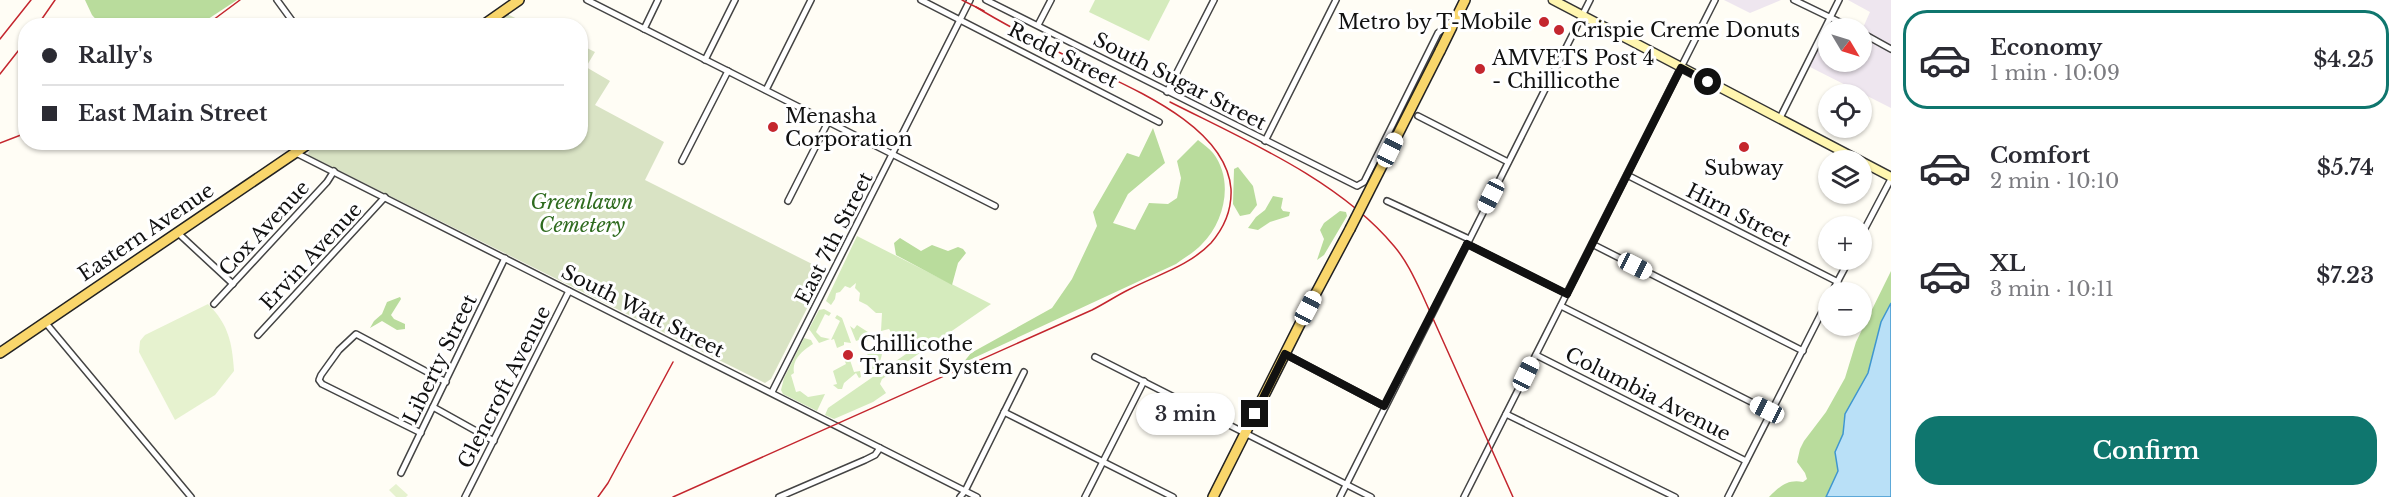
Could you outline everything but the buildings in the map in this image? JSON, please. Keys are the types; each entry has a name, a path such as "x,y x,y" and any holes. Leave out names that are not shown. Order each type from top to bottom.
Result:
{"main road":[{"path":"493,18 519,0"},
{"path":"1553,0 1891,178"},
{"path":"1213,497 1440,51 1462,1"},
{"name":"Eastern Avenue","path":"0,352 300,150"}],"street":[{"path":"277,0 290,18"},
{"path":"587,0 995,206"},
{"path":"644,28 658,0"},
{"path":"705,60 735,0"},
{"path":"766,90 811,0"},
{"name":"Redd Street","path":"921,0 1159,122"},
{"name":"East 7th Street","path":"772,392 970,0"},
{"name":"South Sugar Street","path":"986,0 1355,186 1360,186 1364,182 1438,33 1457,15"},
{"path":"1038,25 1051,0"},
{"path":"1167,92 1214,0"},
{"path":"1265,141 1336,0"},
{"path":"1340,497 1590,0"},
{"path":"1464,497 1715,0"},
{"path":"1794,0 1830,18 1839,0"},
{"path":"1872,39 1891,49"},
{"path":"1780,118 1818,42"},
{"path":"682,161 728,71"},
{"path":"1418,116 1508,162"},
{"path":"788,201 828,122"},
{"name":"South Watt Street","path":"296,153 977,497"},
{"name":"Cox Avenue","path":"214,304 327,182 334,171"},
{"name":"Hirn Street","path":"1627,175 1838,282"},
{"path":"1871,216 1891,178"},
{"name":"Ervin Avenue","path":"258,334 385,197"},
{"path":"1387,201 1567,294"},
{"path":"178,233 233,284"},
{"path":"1592,244 1803,351"},
{"name":"Liberty Street","path":"401,473 505,258"},
{"path":"1838,282 1844,270"},
{"name":"Glencroft Avenue","path":"465,497 569,291"},
{"path":"1561,306 1771,412"},
{"path":"1728,497 1818,320"},
{"path":"45,322 191,497"},
{"path":"421,433 319,381 321,375 354,334 362,336 446,382"},
{"path":"1285,354 1384,406"},
{"name":"Columbia Avenue","path":"1536,355 1746,461"},
{"path":"1095,357 1371,497"},
{"path":"960,497 1024,372"},
{"path":"1085,497 1144,381"},
{"path":"433,407 494,441"},
{"path":"1004,412 1173,497"},
{"path":"1506,414 1672,496"},
{"path":"779,497 865,460 875,455 880,448"}],"shaded area":[{"path":"1724,0 1781,0 1750,13"},
{"path":"1848,0 1891,0 1891,108 1872,98 1872,84 1844,84 1820,72 1872,72 1872,18 1867,18 1870,12"},
{"path":"1818,46 1818,71 1808,66"}],"green space":[{"path":"85,0 237,0 210,18 95,18"},
{"path":"1095,0 1170,0 1149,41 1089,12"},
{"path":"507,14 515,18 501,18"},
{"name":"Greenlawn Cemetery","path":"588,48 595,52 588,64"},
{"name":"Greenlawn Cemetery","path":"588,68 610,81 595,105 664,142 645,180 826,271 771,379 765,383 308,155 309,151 588,150"},
{"path":"1153,128 1165,163 1128,194 1113,223 1135,230 1149,203 1168,204 1177,198 1181,178 1177,161 1198,140 1213,153 1223,175 1225,188 1221,212 1210,235 1196,250 1176,264 963,363 971,353 1052,308 1072,279 1097,226 1093,212 1127,153 1139,157"},
{"path":"1238,167 1253,186 1257,205 1250,214 1240,216 1233,204 1234,169"},
{"path":"1273,196 1283,198 1281,208 1283,211 1290,212 1289,216 1270,222 1258,230 1248,228 1265,210"},
{"path":"1340,211 1346,212 1347,216 1324,255 1317,260 1324,239 1320,230 1324,223"},
{"path":"857,236 991,304 882,379 880,384 886,393 873,402 834,419 825,415 828,408 906,354 900,345 905,340 900,334 895,338 889,329 881,331 882,313 876,313 859,301 860,293 855,288 856,283 850,288 845,286 836,293 831,305 826,301"},
{"path":"900,238 921,251 932,245 948,251 958,247 963,249 966,253 958,263 952,285 896,255 894,243"},
{"path":"1891,271 1891,303 1881,322 1868,373 1844,418 1843,434 1836,452 1838,471 1826,497 1769,497 1784,484 1803,482 1807,479 1797,462 1800,449 1826,412 1845,378 1859,336 1872,336 1872,310"},
{"path":"400,297 391,315 405,324 405,329 397,330 382,321 370,328 382,314 387,302"},
{"path":"208,304 225,327 232,352 234,371 215,395 175,420 139,352 140,341 145,335"},
{"path":"824,309 831,313 829,316 825,314 816,332 821,337 830,339 819,343 809,329 819,310"},
{"path":"837,315 842,318 851,343 844,342 844,345 837,348 834,339 831,340 840,321 835,318"},
{"path":"857,325 871,334 865,345 862,339 856,341 850,326 854,329"},
{"path":"804,338 811,340 813,344 799,356 794,373 791,375 796,392 800,391 808,397 825,394 817,411 783,394 781,390 784,378"},
{"path":"879,342 882,351 880,360 872,370 867,372 865,369 871,366 867,353"},
{"path":"849,357 854,372 860,371 861,377 859,378 856,373 844,383 842,389 838,389 833,385 837,384 833,371 846,364 844,359"},
{"path":"396,484 408,495 406,497 396,497 389,490"}],"water":[{"path":"1891,303 1891,497 1826,497 1838,471 1835,452 1843,434 1845,414 1868,373 1881,322"}],"railway":[{"path":"0,39 31,0"},
{"path":"43,18 55,0"},
{"path":"216,18 240,0"},
{"path":"962,0 984,11"},
{"path":"673,497 1092,310 1192,258 1211,243 1220,231 1229,211 1231,189 1225,166 1212,146 1194,128 1172,111 1148,97 976,7"},
{"path":"0,74 18,51"},
{"path":"1170,102 1259,147 1319,181 1372,222 1394,246 1419,288 1513,497"},
{"path":"0,143 18,136"},
{"path":"598,497 608,483 673,362"}],"place":[{"name":"Metro by T-Mobile","path":"1544,22"},
{"name":"Crispie Creme Donuts","path":"1559,30"},
{"name":"AMVETS Post 4 - Chillicothe","path":"1480,69"},
{"name":"Menasha Corporation","path":"773,127"},
{"name":"Subway","path":"1744,147"},
{"name":"Chillicothe Transit System","path":"848,355"}],"route":[{"path":"1255,414 1285,354 1384,406 1467,244 1567,294 1681,68 1708,82"}]}
